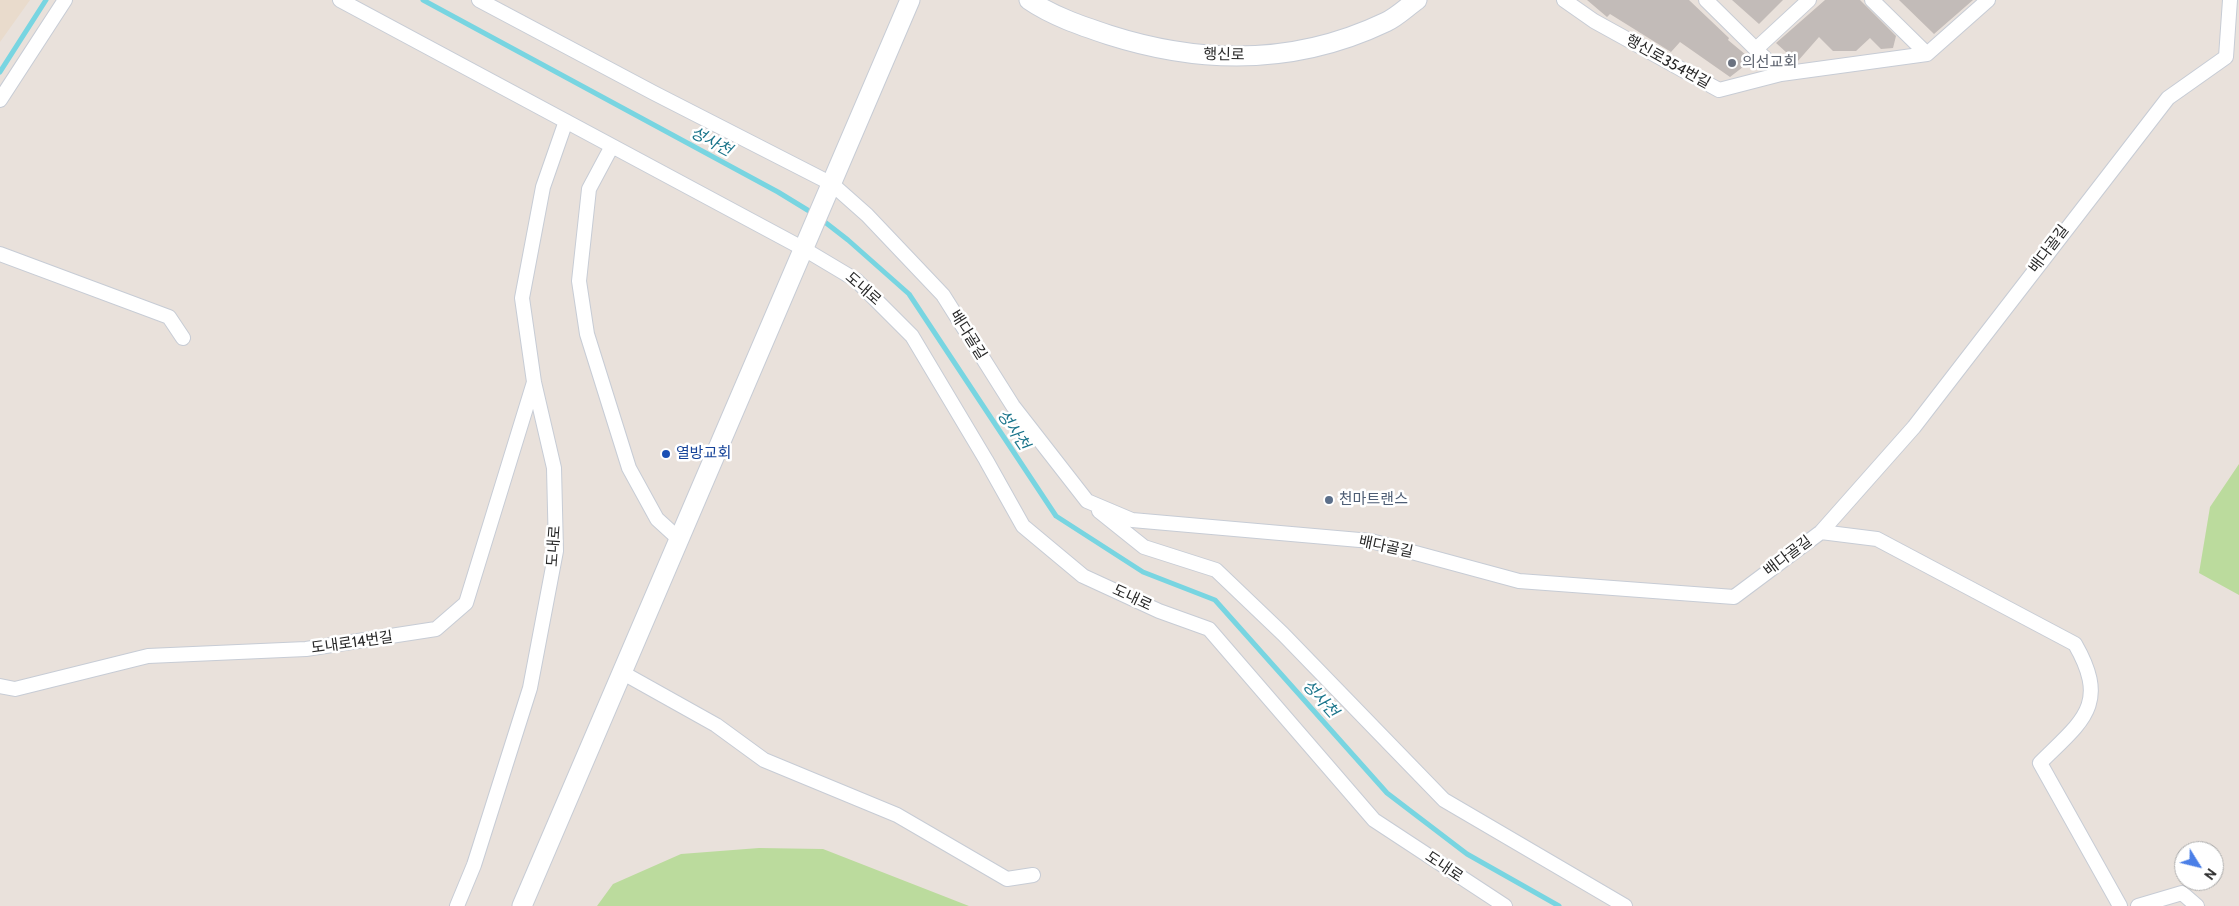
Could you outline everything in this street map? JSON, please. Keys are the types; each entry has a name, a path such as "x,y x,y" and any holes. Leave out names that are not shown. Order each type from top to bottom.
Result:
{"street":[{"path":"0,100 65,0"},
{"name":"도내로","path":"340,0 612,146 806,244 856,280 912,336 1023,526 1083,576 1159,611 1210,629 1374,820 1505,906"},
{"name":"배다골길","path":"479,0 829,189 868,215 943,295 1013,406 1087,501 1144,547 1216,570 1282,634 1444,800 1625,906"},
{"path":"522,906 910,0"},
{"name":"행신로","path":"1029,0 1083,27 1130,42 1174,52 1228,57 1293,53 1330,45 1388,22 1417,0"},
{"name":"행신로354번길","path":"1564,0 1594,21 1719,90 1781,74 1927,54"},
{"path":"1706,0 1781,74"},
{"path":"1756,49 1810,0"},
{"path":"1872,0 1927,54 1988,0"},
{"name":"배다골길","path":"1087,501 1132,520 1371,541 1519,581 1734,597 1821,532 1914,427 2168,98 2226,57 2230,0"},
{"name":"도내로","path":"457,906 474,865 530,688 556,551 554,468 534,382 522,298 543,187 566,121"},
{"path":"612,146 590,189 579,281 587,334 629,468 657,519 680,540"},
{"path":"0,254 169,317 183,338"},
{"name":"도내로14번길","path":"0,686 15,689 148,656 306,649 436,629 466,603 534,382"},
{"path":"1821,532 1877,539 2075,644 2088,667 2091,700 2081,722 2040,763 2120,906"},
{"path":"623,673 716,725 764,760 897,815 1007,879 1033,875"},
{"path":"2138,906 2182,893 2197,906"}],"shaded area":[{"path":"0,0 30,0 0,42"}],"green space":[{"path":"2239,464 2239,595 2199,573 2210,507"},
{"path":"759,848 823,849 969,906 597,906 613,884 681,854"}],"building":[{"path":"1587,0 1689,0 1729,38 1728,40 1752,60 1730,77 1680,42 1671,52 1610,14 1607,17"},
{"path":"1732,0 1783,0 1759,24"},
{"path":"1825,0 1860,0 1896,36 1893,48 1881,49 1870,38 1856,51 1833,51 1819,37 1797,62 1776,43"},
{"path":"1899,0 1973,0 1934,34"}],"waterway":[{"path":"0,72 46,0"},
{"name":"성사천","path":"423,0 778,192 814,214"},
{"name":"성사천","path":"821,219 848,240 909,294 1056,516 1143,572 1215,600 1387,793 1467,854 1559,906"}],"place":[{"name":"의선교회","path":"1732,63"},
{"name":"열방교회","path":"666,454"},
{"name":"천마트랜스","path":"1329,500"}]}
